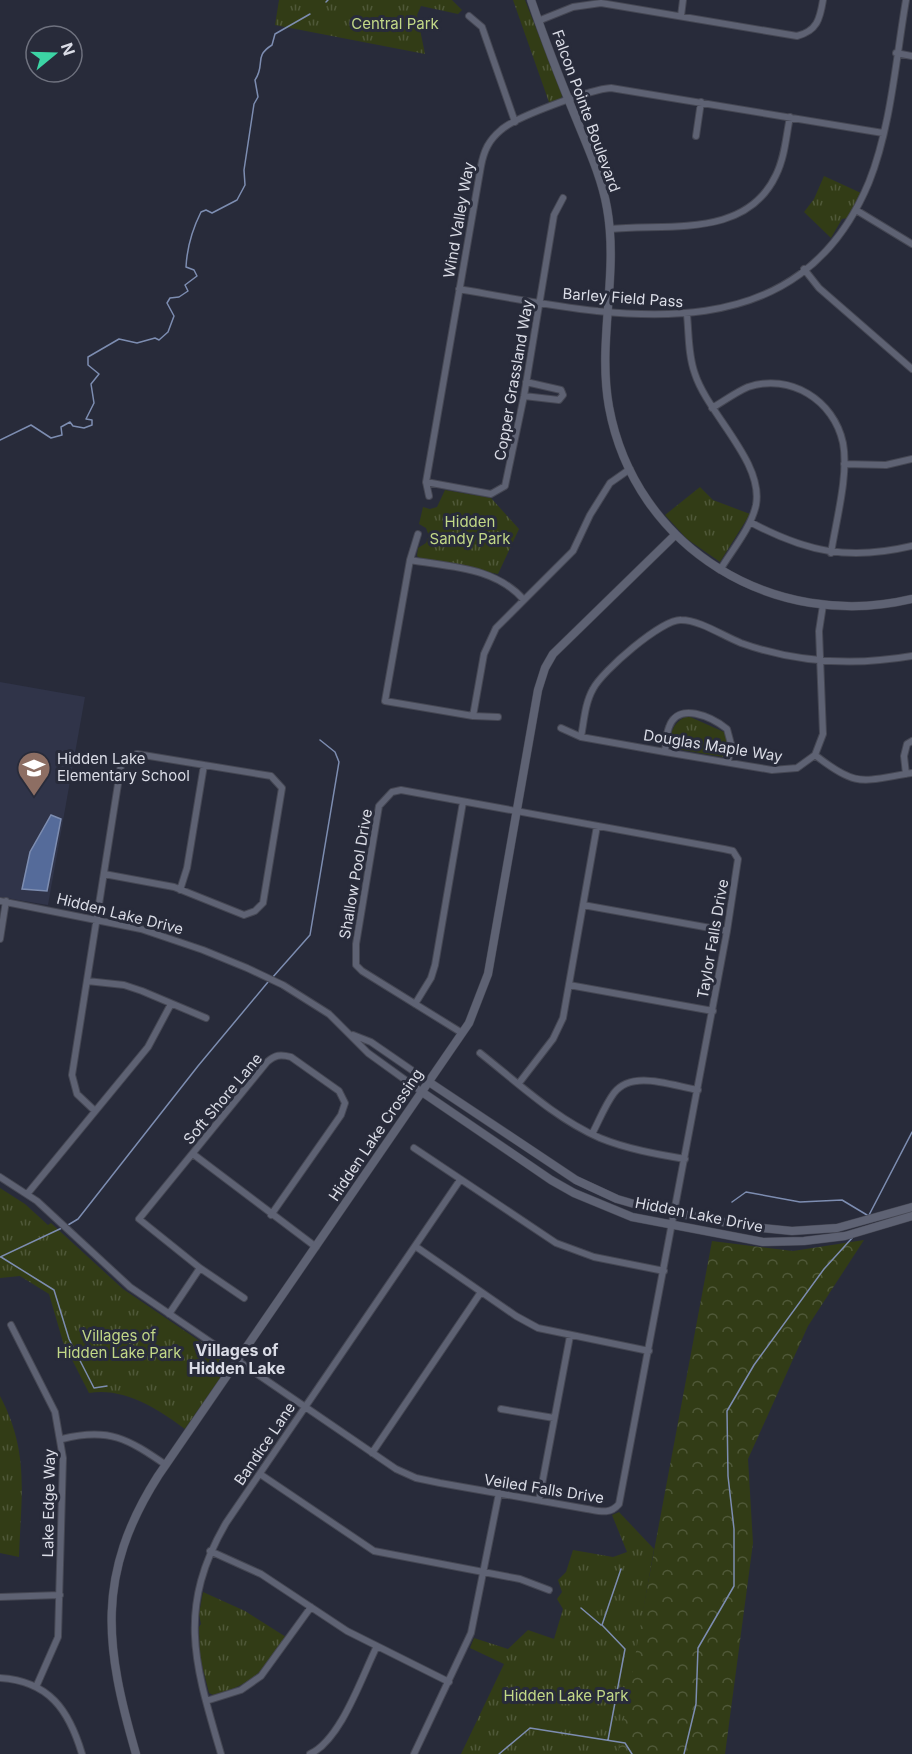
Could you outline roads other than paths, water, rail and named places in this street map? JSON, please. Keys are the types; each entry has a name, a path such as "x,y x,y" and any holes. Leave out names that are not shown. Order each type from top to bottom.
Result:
{"street":[{"name":"Falcon Pointe Boulevard","path":"531,0 600,182 610,229 612,258 606,364 609,407 630,469 643,494 675,535 720,570 757,588 788,599 823,605 855,607 912,599"},
{"path":"681,16 683,0"},
{"path":"538,21 573,7 601,2 797,36 808,32 818,24 824,0"},
{"name":"Barley Field Pass","path":"459,289 609,312 687,315 719,310 758,297 804,269 839,233 856,210 877,161 906,0"},
{"path":"470,16 482,27 515,122"},
{"path":"896,53 912,56"},
{"name":"Wind Valley Way","path":"429,496 426,482 484,151 504,127 602,88 612,88 883,133"},
{"path":"696,136 701,102"},
{"path":"610,229 714,223 738,215 762,195 776,176 790,117"},
{"name":"Copper Grassland Way","path":"426,482 491,494 499,491 509,477 554,215 563,198"},
{"path":"856,210 912,244"},
{"path":"804,269 819,288 912,369"},
{"path":"687,315 694,373 754,480 757,493 750,522 720,570"},
{"path":"524,396 553,401 559,400 562,395 561,390 554,386 526,382"},
{"path":"712,408 747,388 774,383 800,389 814,396 832,416 843,444 844,464 831,553"},
{"path":"844,464 886,465 912,459"},
{"path":"472,716 489,640 496,628 573,551 590,514 610,483 630,469"},
{"path":"750,522 794,544 831,553 875,553 912,546"},
{"path":"418,534 410,560 385,701 472,716 498,717"},
{"name":"Hidden Lake Crossing","path":"136,1754 114,1670 110,1632 113,1595 120,1558 133,1521 166,1465 429,1082 478,1006 486,981 538,690 545,668 570,636 675,535"},
{"path":"410,560 486,573 512,587 524,600"},
{"path":"823,605 819,631 823,734 815,755 850,779 861,780 909,773 904,756 908,744 912,741"},
{"path":"581,737 588,701 600,679 653,633 673,621 689,621 742,643 772,652 820,661 864,662 912,656"},
{"path":"665,752 669,727 673,720 685,712 694,712 720,723 727,729 731,744 728,762"},
{"name":"Douglas Maple Way","path":"561,728 581,737 785,771 798,768 815,755"},
{"path":"95,1111 78,1094 72,1075 98,920 104,874 123,760 137,754 271,776 280,783 282,788 263,903 255,911 244,915 155,882 104,874"},
{"path":"180,890 187,868 204,765"},
{"name":"Shallow Pool Drive","path":"462,1033 362,971 354,959 379,806 392,792 400,790 517,811"},
{"path":"415,1004 431,978 435,965 463,802"},
{"name":"Taylor Falls Drive","path":"517,811 733,851 738,859 738,871 675,1213"},
{"path":"519,1083 556,1033 565,1011 597,826"},
{"path":"0,939 3,901"},
{"name":"Hidden Lake Drive","path":"3,901 98,920 183,942 247,968 314,1005 353,1035 368,1053 422,1092 574,1193 632,1217 764,1242 804,1241 845,1236 912,1216"},
{"path":"583,905 727,932"},
{"path":"87,981 124,985 206,1018"},
{"path":"569,985 712,1011"},
{"path":"28,1193 148,1047 171,1004"},
{"name":"Hidden Lake Drive","path":"353,1035 371,1042 576,1180 617,1199 675,1213 768,1230 837,1228 912,1207"},
{"path":"480,1053 564,1118 592,1134 626,1147 685,1159"},
{"name":"Soft Shore Lane","path":"200,1268 139,1219 275,1056 291,1057 339,1091 344,1098 344,1109 271,1215"},
{"path":"592,1134 613,1094 626,1083 641,1080 698,1090"},
{"path":"414,1148 556,1243 594,1257 664,1271"},
{"path":"193,1154 316,1247"},
{"name":"Veiled Falls Drive","path":"0,1177 28,1193 114,1274 169,1314 372,1453 416,1478 607,1512 619,1504 675,1213"},
{"name":"Bandice Lane","path":"221,1754 196,1666 193,1631 198,1593 210,1551 460,1179"},
{"path":"415,1246 527,1323 570,1336 649,1351"},
{"path":"169,1314 200,1268 244,1298"},
{"path":"372,1453 481,1292"},
{"name":"Lake Edge Way","path":"11,1325 49,1399 62,1439 60,1595 56,1644 36,1687"},
{"path":"539,1500 570,1336"},
{"path":"501,1409 554,1418"},
{"path":"62,1439 99,1433 119,1436 139,1446 166,1465"},
{"path":"260,1474 374,1551 529,1582 549,1590"},
{"path":"414,1754 471,1633 499,1493"},
{"path":"210,1551 261,1574 347,1631 449,1682"},
{"path":"0,1597 60,1595"},
{"path":"206,1701 241,1690 261,1677 311,1607"},
{"path":"310,1754 333,1735 377,1646"},
{"path":"0,1678 14,1679 36,1687 58,1703 68,1716 82,1754"}],"water":[{"path":"51,815 61,819 47,891 22,889 30,852"}],"waterway":[{"path":"0,440 31,425 51,438 62,435 61,427 70,422 73,426 84,428 92,425 92,420 86,419 94,403 91,384 99,374 88,365 88,357 119,339 137,343 155,338 159,340 168,332 174,316 167,303 170,298 179,297 188,291 185,285 197,276 194,270 186,267 190,239 201,212 206,210 212,213 237,200 245,185 244,170 254,104 258,97 255,80 260,69 261,57 272,45 275,34 310,14"},
{"path":"272,978 310,935 339,762 335,752 320,740"},
{"path":"68,1225 78,1219 198,1066 268,982"},
{"path":"868,1217 912,1132"},
{"path":"732,1202 746,1192 800,1202 842,1200 867,1215"},
{"path":"0,1257 64,1227"},
{"path":"684,1754 696,1704 698,1648 734,1586 734,1529 728,1476 727,1411 754,1365 824,1269 853,1237"},
{"path":"1,1257 54,1290 69,1339 94,1388 107,1386"},
{"path":"608,1740 625,1649 602,1625 621,1569"},
{"path":"581,1608 601,1625"},
{"path":"499,1754 530,1728 625,1743 632,1754"}],"place":[{"name":"Hidden Lake Elementary School","path":"34,797"}],"district":[{"name":"Villages of Hidden Lake","path":"237,1359"}],"park label":[{"name":"Central Park","path":"395,24"},
{"name":"Hidden Sandy Park","path":"470,530"},
{"name":"Villages of Hidden Lake Park","path":"119,1344"},
{"name":"Hidden Lake Park","path":"566,1696"}]}
